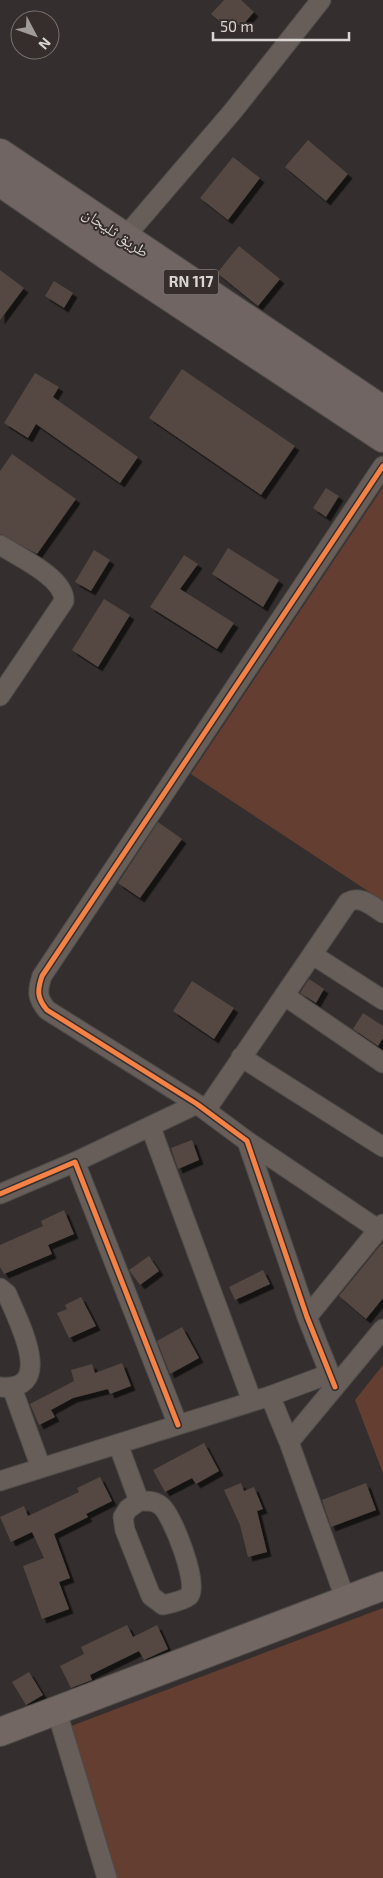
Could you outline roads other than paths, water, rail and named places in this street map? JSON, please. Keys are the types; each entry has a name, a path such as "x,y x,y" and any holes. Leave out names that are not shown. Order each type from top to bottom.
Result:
{"main road":[{"name":"طريق ثليجان","path":"0,153 116,247 383,438"},
{"name":"طريق ثليجان","path":"0,182 116,247 383,410"},
{"path":"0,1732 57,1712 383,1586"}],"street":[{"path":"116,247 234,111 321,0"},
{"path":"306,1317 381,1227 247,1141 202,1107 47,1010 39,1001 37,991 42,976 383,466"},
{"path":"0,545 56,581 64,593 64,601 0,696"},
{"path":"0,1194 202,1107 285,996 348,902 354,899 361,900 383,913"},
{"path":"313,954 383,1000"},
{"path":"285,996 383,1063"},
{"path":"241,1057 383,1147"},
{"path":"151,1128 252,1401"},
{"path":"247,1141 306,1317 332,1380"},
{"path":"75,1162 178,1425"},
{"path":"0,1288 7,1294 31,1356 30,1372 25,1381 6,1388 41,1468"},
{"path":"290,1442 332,1380 383,1329"},
{"path":"0,1481 252,1401 332,1380"},
{"path":"270,1396 290,1442 346,1600"},
{"path":"118,1444 139,1501"},
{"path":"139,1501 153,1501 168,1513 193,1584 193,1590 189,1596 163,1604 156,1602 148,1591 124,1530 123,1518 128,1509 139,1501"},
{"path":"57,1712 107,1878"}]}
